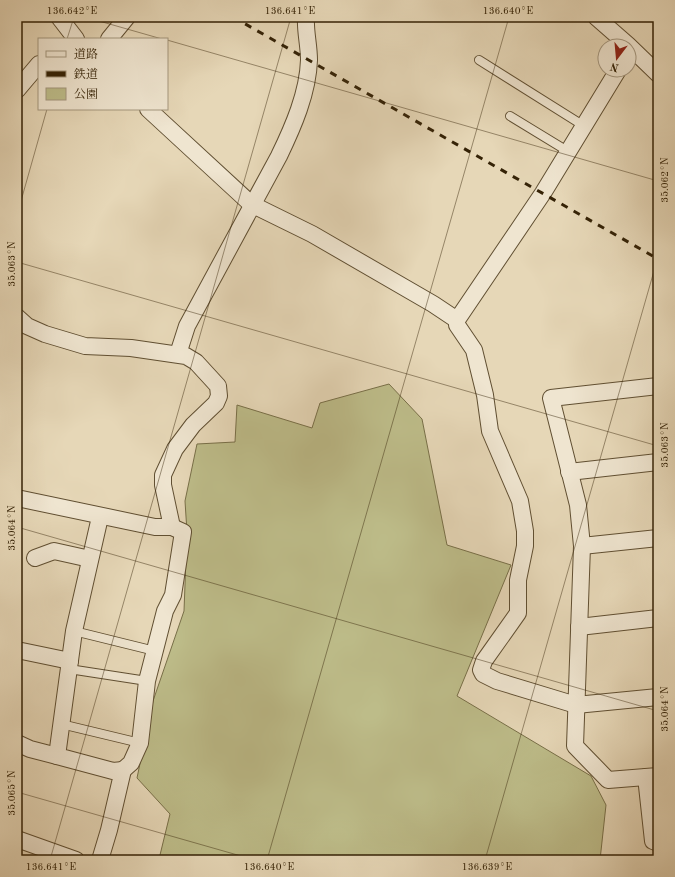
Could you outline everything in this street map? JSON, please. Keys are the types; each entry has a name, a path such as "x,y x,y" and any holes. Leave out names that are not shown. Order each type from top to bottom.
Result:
{"street":[{"path":"110,38 127,17"},
{"path":"178,354 187,326 251,204 282,149 303,94 309,61 306,17"},
{"path":"596,17 621,38"},
{"path":"637,58 657,72"},
{"path":"17,90 38,65"},
{"path":"613,78 543,193 457,320 457,326 474,350 485,395 490,431 520,501 525,531 525,546 518,580 518,613 487,657 481,670 483,674 488,677 576,705 658,697"},
{"path":"149,110 251,204 312,234 433,304 457,320"},
{"path":"17,318 27,326 45,334 85,346 131,348 186,356 196,362 218,386 219,396 216,403 193,425 175,449 163,475 163,485 172,527"},
{"path":"658,386 551,398 578,505 582,546 575,746 608,780 652,777 653,841 658,843"},
{"path":"569,472 658,462"},
{"path":"17,498 100,517 155,527 172,527 183,532 173,595 165,611 147,681 140,743 131,763 123,770 113,771 30,749 17,743"},
{"path":"57,756 74,631 100,517"},
{"path":"582,546 658,538"},
{"path":"35,558 54,551 90,559"},
{"path":"579,626 658,618"},
{"path":"17,650 69,665"},
{"path":"100,860 111,823 123,770"},
{"path":"19,844 76,860"}],"lane":[{"path":"479,60 584,126"},
{"path":"510,116 569,152"},
{"path":"74,631 155,651"},
{"path":"69,665 147,681"},
{"path":"61,724 140,743"}],"green space":[{"path":"389,384 422,419 447,545 511,565 457,696 591,776 606,805 600,860 157,860 160,855 170,814 137,778 153,701 184,611 187,532 185,501 197,444 235,442 237,405 312,428 320,403"}],"railway":[{"path":"233,17 658,259"}]}
